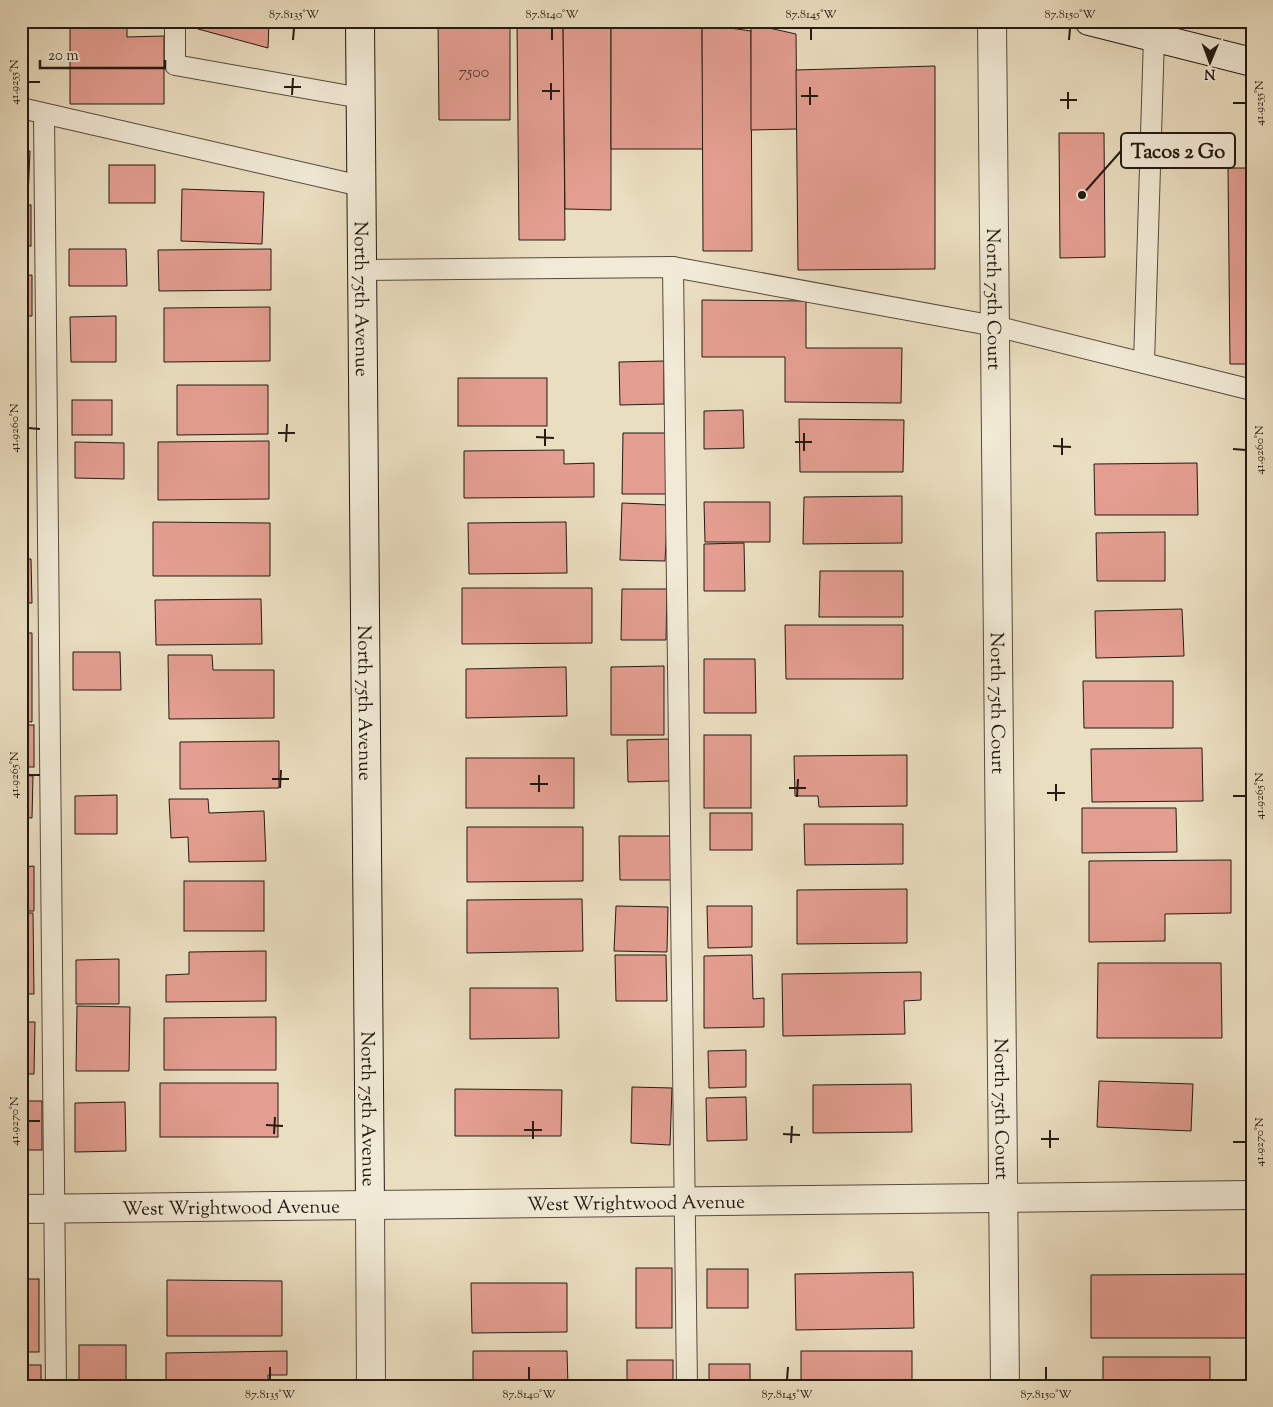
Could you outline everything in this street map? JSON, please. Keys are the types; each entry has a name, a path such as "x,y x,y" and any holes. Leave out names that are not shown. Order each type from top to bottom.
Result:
{"street":[{"name":"North 75th Avenue","path":"360,21 371,1386"},
{"name":"North 75th Court","path":"992,21 1005,1386"},
{"path":"1089,21 1252,62"},
{"name":"West Wrightwood Avenue","path":"21,1209 1252,1196"}],"lane":[{"path":"175,21 175,65 361,98"},
{"path":"1144,363 1154,37"},
{"path":"21,108 361,186"},
{"path":"44,114 56,1386"},
{"path":"673,267 687,1386"},
{"path":"362,270 673,267 995,326 1252,390"}],"building":[{"path":"70,21 127,21 127,37 164,36 164,104 70,104"},
{"path":"198,21 269,21 268,48 198,29"},
{"path":"438,21 510,21 510,120 439,120"},
{"path":"517,21 563,21 565,240 519,240"},
{"path":"563,21 611,21 611,210 565,209"},
{"path":"611,21 702,21 703,149 611,149"},
{"path":"702,24 751,31 752,251 703,251"},
{"path":"751,24 796,34 797,129 751,130"},
{"path":"935,66 935,269 798,270 796,70"},
{"path":"1059,133 1104,133 1105,257 1060,258"},
{"path":"21,150 30,151 28,198 21,197"},
{"path":"109,165 155,165 155,203 109,203"},
{"path":"1228,168 1252,168 1252,364 1230,364"},
{"path":"182,189 264,192 262,244 181,241"},
{"path":"21,205 31,205 31,246 21,246"},
{"path":"69,249 126,249 127,286 69,286"},
{"path":"271,249 271,290 159,291 158,250"},
{"path":"32,275 32,316 21,316 21,276"},
{"path":"702,300 806,301 806,348 902,348 901,403 785,402 785,357 702,357"},
{"path":"270,307 270,361 164,362 164,308"},
{"path":"116,316 116,362 71,362 70,317"},
{"path":"664,361 664,404 620,405 619,362"},
{"path":"458,378 547,378 547,426 458,426"},
{"path":"177,385 268,385 268,434 177,435"},
{"path":"72,400 112,400 112,435 72,435"},
{"path":"743,410 744,448 704,449 704,411"},
{"path":"799,419 904,420 903,472 800,472"},
{"path":"1246,431 1252,431 1252,471 1246,471"},
{"path":"623,433 668,433 668,494 622,494"},
{"path":"269,441 269,499 158,500 158,442"},
{"path":"75,442 124,443 124,479 75,478"},
{"path":"564,450 564,464 594,463 594,497 464,498 464,451"},
{"path":"1197,463 1198,515 1095,515 1094,464"},
{"path":"902,496 902,543 803,544 804,497"},
{"path":"704,502 770,502 770,542 705,542"},
{"path":"622,503 668,505 665,561 620,560"},
{"path":"153,522 270,523 270,576 153,576"},
{"path":"566,522 567,573 469,574 468,523"},
{"path":"1165,532 1165,581 1097,581 1096,533"},
{"path":"744,543 745,591 704,591 704,544"},
{"path":"21,559 31,559 32,603 21,603"},
{"path":"820,571 903,571 903,617 819,617"},
{"path":"462,588 592,588 592,643 462,644"},
{"path":"622,589 667,589 666,640 621,640"},
{"path":"1250,592 1252,592 1252,659 1250,659"},
{"path":"261,599 262,644 156,645 155,600"},
{"path":"1182,609 1184,656 1096,658 1095,611"},
{"path":"785,625 903,625 903,679 786,679"},
{"path":"21,633 32,633 32,722 21,721"},
{"path":"73,652 120,652 121,690 73,690"},
{"path":"168,655 212,655 213,670 274,670 274,718 169,719"},
{"path":"704,659 755,659 756,713 704,713"},
{"path":"664,666 664,735 611,735 611,667"},
{"path":"566,667 567,716 466,718 466,669"},
{"path":"1083,681 1173,681 1173,728 1084,728"},
{"path":"1246,689 1252,689 1252,731 1246,731"},
{"path":"21,725 34,725 34,767 21,767"},
{"path":"704,735 751,735 751,808 704,808"},
{"path":"670,739 670,781 628,782 627,740"},
{"path":"279,741 279,788 180,789 180,742"},
{"path":"1248,742 1252,742 1252,804 1248,804"},
{"path":"1202,748 1203,801 1092,802 1091,749"},
{"path":"907,755 907,806 819,807 818,796 795,796 794,756"},
{"path":"466,758 574,758 574,808 466,808"},
{"path":"21,775 33,776 32,818 21,817"},
{"path":"117,795 117,834 75,834 75,796"},
{"path":"169,799 208,799 209,813 264,811 266,861 189,862 188,837 171,838"},
{"path":"1082,808 1176,808 1177,852 1082,853"},
{"path":"710,813 752,813 752,850 710,850"},
{"path":"804,824 903,824 903,864 805,865"},
{"path":"467,827 583,827 583,881 467,882"},
{"path":"619,836 671,836 671,880 620,880"},
{"path":"1231,860 1231,913 1165,914 1165,941 1089,942 1089,861"},
{"path":"34,866 34,911 21,911 21,867"},
{"path":"184,881 264,881 264,931 184,931"},
{"path":"907,889 907,943 797,944 797,890"},
{"path":"582,899 583,951 467,953 467,900"},
{"path":"616,906 668,907 667,952 614,951"},
{"path":"707,906 752,906 752,947 708,948"},
{"path":"21,913 33,913 34,994 21,994"},
{"path":"266,951 266,1001 166,1002 166,975 189,974 189,952"},
{"path":"615,955 666,955 667,1001 616,1001"},
{"path":"752,955 753,999 764,998 764,1027 704,1028 704,956"},
{"path":"119,959 119,1004 76,1004 76,960"},
{"path":"1098,963 1221,963 1222,1038 1097,1038"},
{"path":"921,972 921,1000 904,1001 905,1034 783,1036 782,974"},
{"path":"470,988 558,988 559,1038 470,1039"},
{"path":"77,1006 130,1007 129,1071 76,1071"},
{"path":"276,1017 276,1070 164,1070 164,1018"},
{"path":"21,1022 35,1022 34,1074 21,1074"},
{"path":"746,1050 746,1087 709,1088 708,1051"},
{"path":"1099,1081 1193,1084 1191,1131 1097,1127"},
{"path":"160,1083 278,1083 278,1137 160,1137"},
{"path":"911,1084 912,1132 813,1133 813,1085"},
{"path":"632,1087 672,1088 670,1145 631,1143"},
{"path":"455,1089 562,1090 561,1136 455,1136"},
{"path":"746,1097 747,1140 707,1141 706,1098"},
{"path":"21,1101 42,1101 42,1150 21,1150"},
{"path":"125,1102 126,1151 75,1152 75,1103"},
{"path":"636,1268 672,1268 672,1328 636,1328"},
{"path":"707,1269 748,1269 748,1308 707,1308"},
{"path":"913,1272 914,1328 796,1330 795,1274"},
{"path":"1252,1274 1252,1338 1091,1338 1091,1275"},
{"path":"21,1279 39,1279 39,1352 21,1352"},
{"path":"167,1280 282,1281 282,1336 167,1336"},
{"path":"471,1283 567,1283 567,1332 472,1333"},
{"path":"79,1345 126,1345 126,1386 79,1386"},
{"path":"287,1351 287,1375 268,1375 268,1386 166,1386 166,1353"},
{"path":"473,1351 567,1351 568,1386 473,1386"},
{"path":"801,1351 912,1351 912,1386 801,1386"},
{"path":"1103,1357 1210,1357 1210,1386 1103,1386"},
{"path":"627,1360 673,1360 673,1386 627,1386"},
{"path":"709,1364 750,1364 750,1386 709,1386"},
{"path":"21,1365 41,1365 41,1386 21,1386"}],"place":[{"name":"Tacos 2 Go","path":"1082,195"}]}
